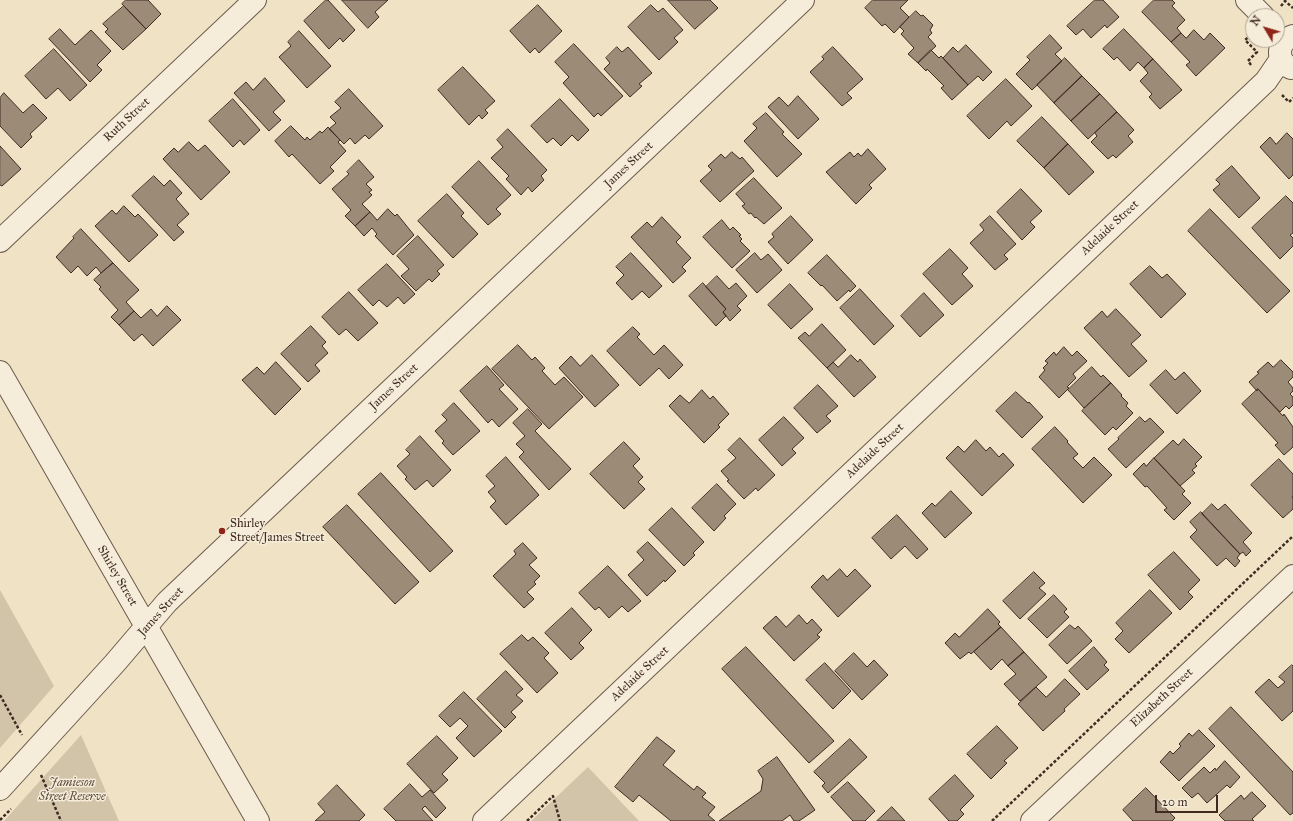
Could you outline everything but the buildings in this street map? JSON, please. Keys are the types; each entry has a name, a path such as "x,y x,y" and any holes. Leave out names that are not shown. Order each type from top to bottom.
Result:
{"street":[{"name":"Ruth Street","path":"0,241 255,0"},
{"name":"James Street","path":"8,796 32,754 115,663 167,602 803,0"},
{"name":"Adelaide Street","path":"484,821 1266,81 1273,48"},
{"name":"Shirley Street","path":"0,372 258,821"},
{"name":"Elizabeth Street","path":"1032,821 1293,576"}],"path":[{"path":"992,821 1293,536"},
{"path":"0,695 32,754 61,821"},
{"path":"36,780 41,775"},
{"path":"0,820 8,796"},
{"path":"527,821 553,796 560,821"}],"green space":[{"path":"0,590 54,686 0,748"},
{"name":"Jamieson Street Reserve","path":"81,735 119,821 4,821"},
{"path":"588,767 639,821 531,821"}],"place":[{"name":"Shirley Street/James Street","path":"222,531"}]}
